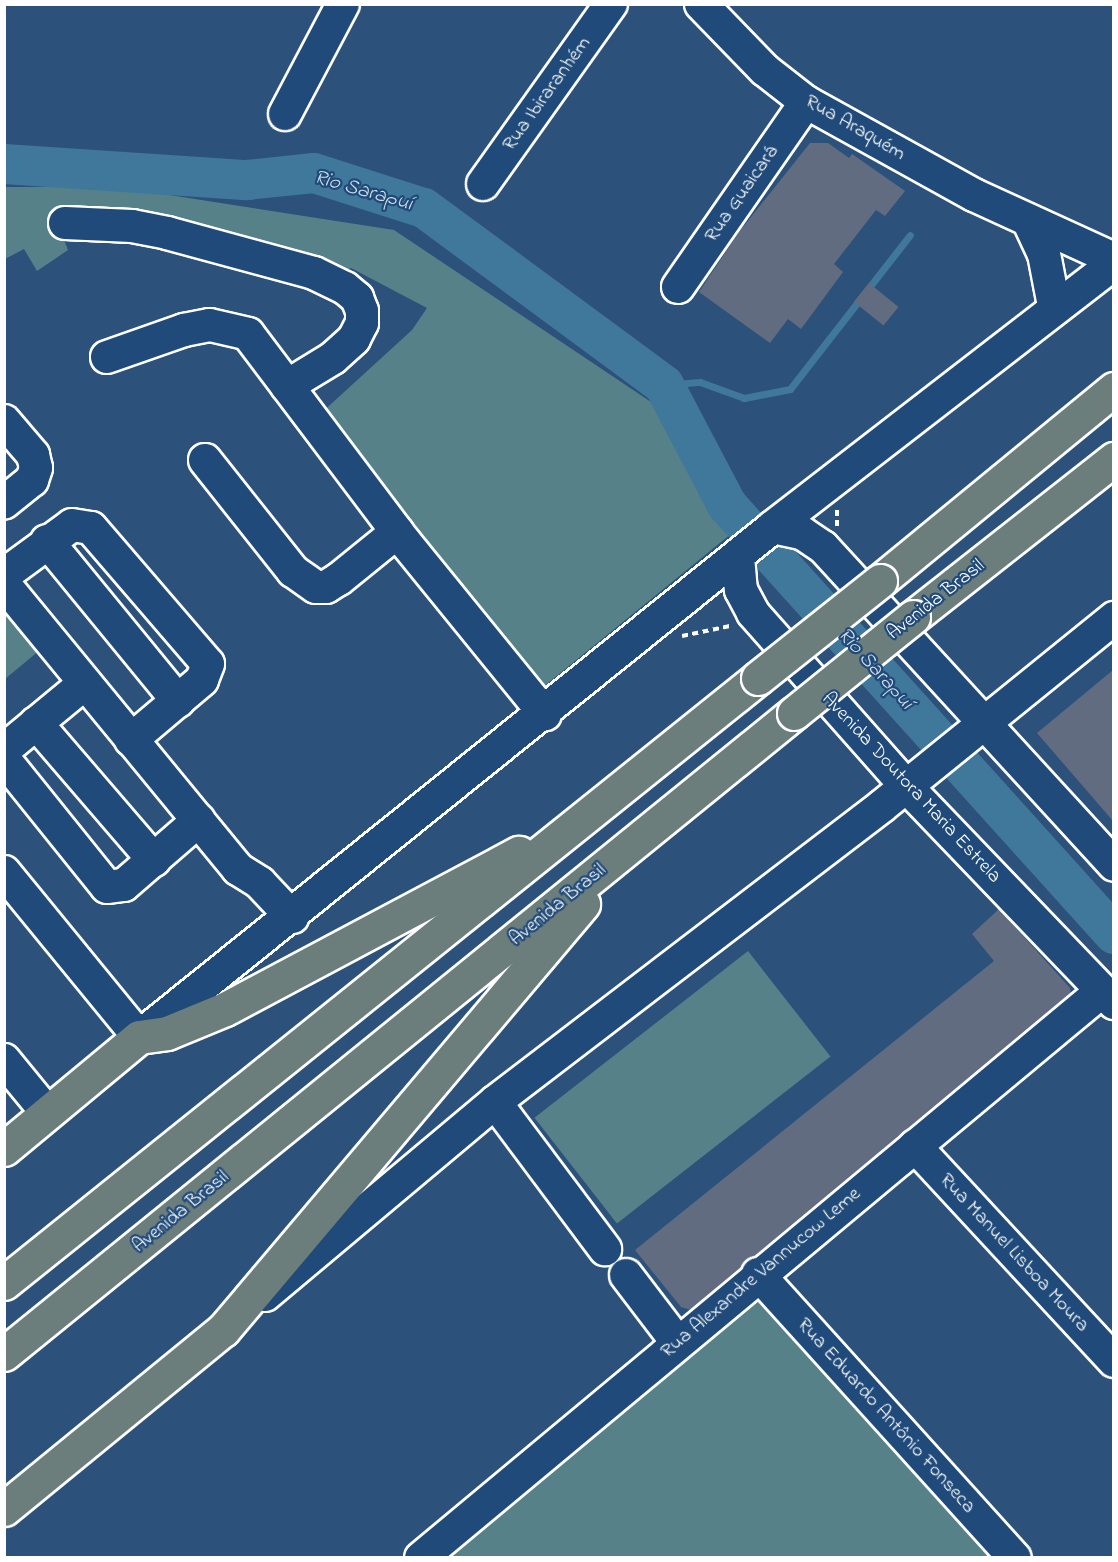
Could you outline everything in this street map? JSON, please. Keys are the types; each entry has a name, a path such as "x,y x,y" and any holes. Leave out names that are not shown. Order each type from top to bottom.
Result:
{"main road":[{"path":"4,1282 589,816 1113,389"},
{"name":"Avenida Brasil","path":"4,1354 794,713 1113,459"},
{"path":"4,1149 139,1037 167,1033 225,1009 589,816"},
{"path":"4,1509 223,1330 634,843"}],"street":[{"path":"285,114 343,4"},
{"name":"Rua Ibiraranhém","path":"483,184 611,4"},
{"name":"Rua Araquém","path":"715,10 765,70 806,102 1029,222 1113,261"},
{"name":"Rua Guaicará","path":"678,287 806,102"},
{"path":"1029,222 1044,254 1054,306"},
{"path":"65,223 132,226 167,233 314,273 345,288 362,311 362,323 354,339 333,358 287,386"},
{"path":"4,873 139,1037 545,714 771,529 1113,261"},
{"path":"107,357 184,330 210,325 231,327 248,334 397,532 545,714"},
{"path":"4,421 33,455 36,468 32,480 6,499"},
{"path":"205,460 293,571 316,587 326,587 339,579 397,532"},
{"path":"4,575 47,541 72,525 91,528 208,664 202,680 131,740"},
{"path":"771,529 802,534 823,547 974,732 1017,757 1113,865"},
{"path":"47,541 178,701"},
{"name":"Avenida Doutora Maria Estrela","path":"741,554 743,596 769,632 916,779 929,810 1108,997"},
{"path":"4,584 238,869 260,883 283,924"},
{"path":"223,1330 495,1102 882,806 1113,618"},
{"path":"4,750 85,683"},
{"path":"1017,757 1017,722 1028,688"},
{"path":"36,723 154,860"},
{"path":"4,759 107,887 124,885 199,820"},
{"path":"882,806 909,805 929,810"},
{"name":"Rua Alexandre Vannucow Leme","path":"422,1557 758,1274 915,1146 1108,997"},
{"path":"4,1060 41,1105"},
{"path":"495,1102 605,1250"},
{"name":"Rua Manuel Lisboa Moura","path":"915,1146 1113,1361"},
{"name":"Rua Eduardo Antônio Fonseca","path":"758,1274 1015,1557"},
{"path":"626,1275 677,1342"}],"path":[{"path":"837,529 840,489 847,469"},
{"path":"680,637 720,626 769,632"}],"green space":[{"path":"5,187 118,187 394,230 669,414 720,512 737,529 542,688 319,415 412,330 427,308 351,268 339,275 55,217 68,250 37,271 24,249 5,259"},
{"path":"4,607 40,650 5,679 4,679"},
{"path":"748,951 830,1057 617,1223 534,1118"},
{"path":"758,1274 1015,1558 422,1558"}],"building":[{"path":"810,143 828,143 849,158 852,154 905,191 885,216 876,210 834,264 843,272 801,329 788,319 770,343 699,292 739,232"},
{"path":"869,283 899,307 883,326 854,302"},
{"path":"1113,670 1113,821 1037,733"},
{"path":"999,909 1070,988 1071,994 691,1310 681,1307 635,1250 994,961 972,934"}],"waterway":[{"name":"Rio Sarapuí","path":"4,164 247,180 314,173 424,208 664,385 727,505 1114,934"},
{"name":"Rio Sarapuí","path":"664,385 700,382 744,398 790,389 910,235"}]}
